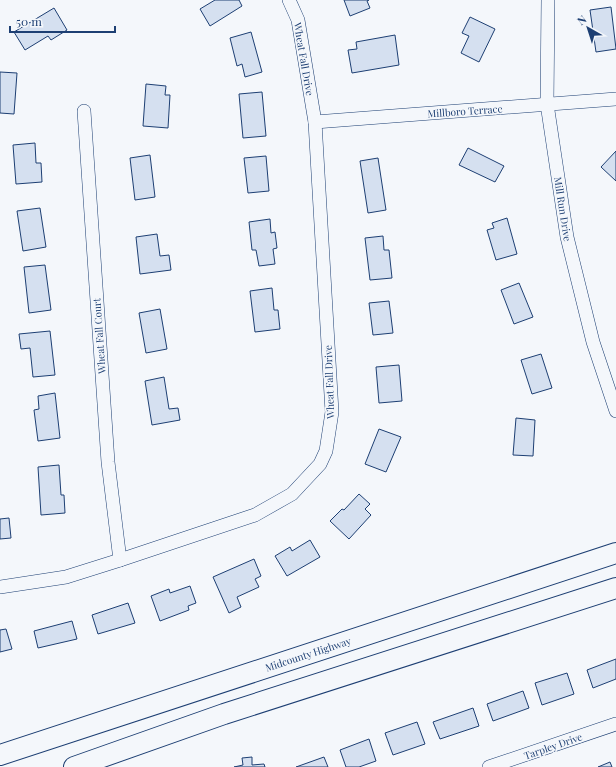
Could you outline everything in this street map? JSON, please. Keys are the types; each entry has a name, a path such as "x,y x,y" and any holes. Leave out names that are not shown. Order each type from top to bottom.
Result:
{"main road":[{"name":"Midcounty Highway","path":"0,755 616,553"},
{"path":"74,767 232,711 616,588"}],"street":[{"name":"Wheat Fall Drive","path":"0,587 66,577 255,515 292,494 320,464 326,451 332,412 315,122 298,20 289,0"},
{"name":"Mill Run Drive","path":"548,0 547,104 567,237 593,342 614,395 616,411"},
{"name":"Millboro Terrace","path":"315,122 616,99"},
{"name":"Wheat Fall Court","path":"84,111 108,462 120,560"},
{"name":"Tarpley Drive","path":"489,767 616,724"}],"building":[{"path":"215,0 239,0 242,6 210,26 200,9"},
{"path":"344,0 369,0 367,1 370,8 350,16"},
{"path":"611,7 616,49 596,52 590,10"},
{"path":"54,8 67,30 51,40 48,36 25,50 14,32"},
{"path":"470,17 495,29 479,62 461,53 469,36 462,33"},
{"path":"251,32 262,72 245,77 242,64 237,66 230,38"},
{"path":"395,35 399,65 352,73 348,50 357,49 356,42"},
{"path":"0,72 17,73 14,114 0,113"},
{"path":"146,84 166,86 165,95 170,95 168,128 143,126"},
{"path":"262,92 266,136 243,138 239,94"},
{"path":"35,143 36,163 41,163 42,182 16,184 13,145"},
{"path":"468,148 504,166 495,182 459,165"},
{"path":"616,151 616,181 601,167"},
{"path":"150,155 155,197 135,200 130,158"},
{"path":"266,156 269,191 248,193 244,158"},
{"path":"378,158 386,210 368,213 360,161"},
{"path":"40,208 46,247 23,251 17,211"},
{"path":"507,218 517,254 496,260 487,230 494,228 492,223"},
{"path":"270,219 271,233 275,232 277,248 273,249 275,264 259,266 256,250 252,250 249,222"},
{"path":"157,234 160,256 169,255 171,270 140,274 136,237"},
{"path":"383,236 384,250 389,250 392,278 370,280 365,238"},
{"path":"45,265 51,310 29,313 24,267"},
{"path":"519,283 533,317 514,324 501,290"},
{"path":"272,288 274,310 278,310 280,329 255,332 250,291"},
{"path":"389,301 393,333 373,335 369,303"},
{"path":"160,309 167,349 146,353 139,313"},
{"path":"50,331 55,375 33,377 30,348 21,349 19,334"},
{"path":"541,354 552,388 532,394 521,360"},
{"path":"399,365 402,401 379,403 376,367"},
{"path":"164,377 169,409 178,408 180,420 152,425 145,381"},
{"path":"55,393 60,438 38,441 34,410 39,409 38,396"},
{"path":"516,418 535,420 533,456 513,455"},
{"path":"379,429 401,437 386,472 365,464"},
{"path":"59,465 61,495 64,495 65,513 41,515 38,467"},
{"path":"359,494 370,504 365,509 371,515 349,539 330,521 342,509 344,510"},
{"path":"9,518 11,538 0,539 0,519"},
{"path":"310,540 320,557 287,576 275,556 290,547 292,551"},
{"path":"254,559 261,576 255,579 259,587 237,597 241,607 229,613 213,577"},
{"path":"190,586 196,603 188,606 189,610 160,621 151,596 169,589 170,593"},
{"path":"128,603 135,623 98,634 92,615"},
{"path":"72,621 77,639 38,648 34,631"},
{"path":"6,629 12,649 0,652 0,630"},
{"path":"616,659 616,679 593,688 587,670"},
{"path":"567,673 574,694 542,705 535,683"},
{"path":"523,691 529,708 493,721 487,704"},
{"path":"473,708 479,726 440,739 433,722"},
{"path":"417,722 425,744 393,755 385,733"},
{"path":"369,739 376,761 359,767 346,767 340,750"},
{"path":"252,757 252,765 264,764 265,767 234,767 243,765 242,758"},
{"path":"324,757 328,767 296,767"},
{"path":"610,762 612,767 598,767"}]}
